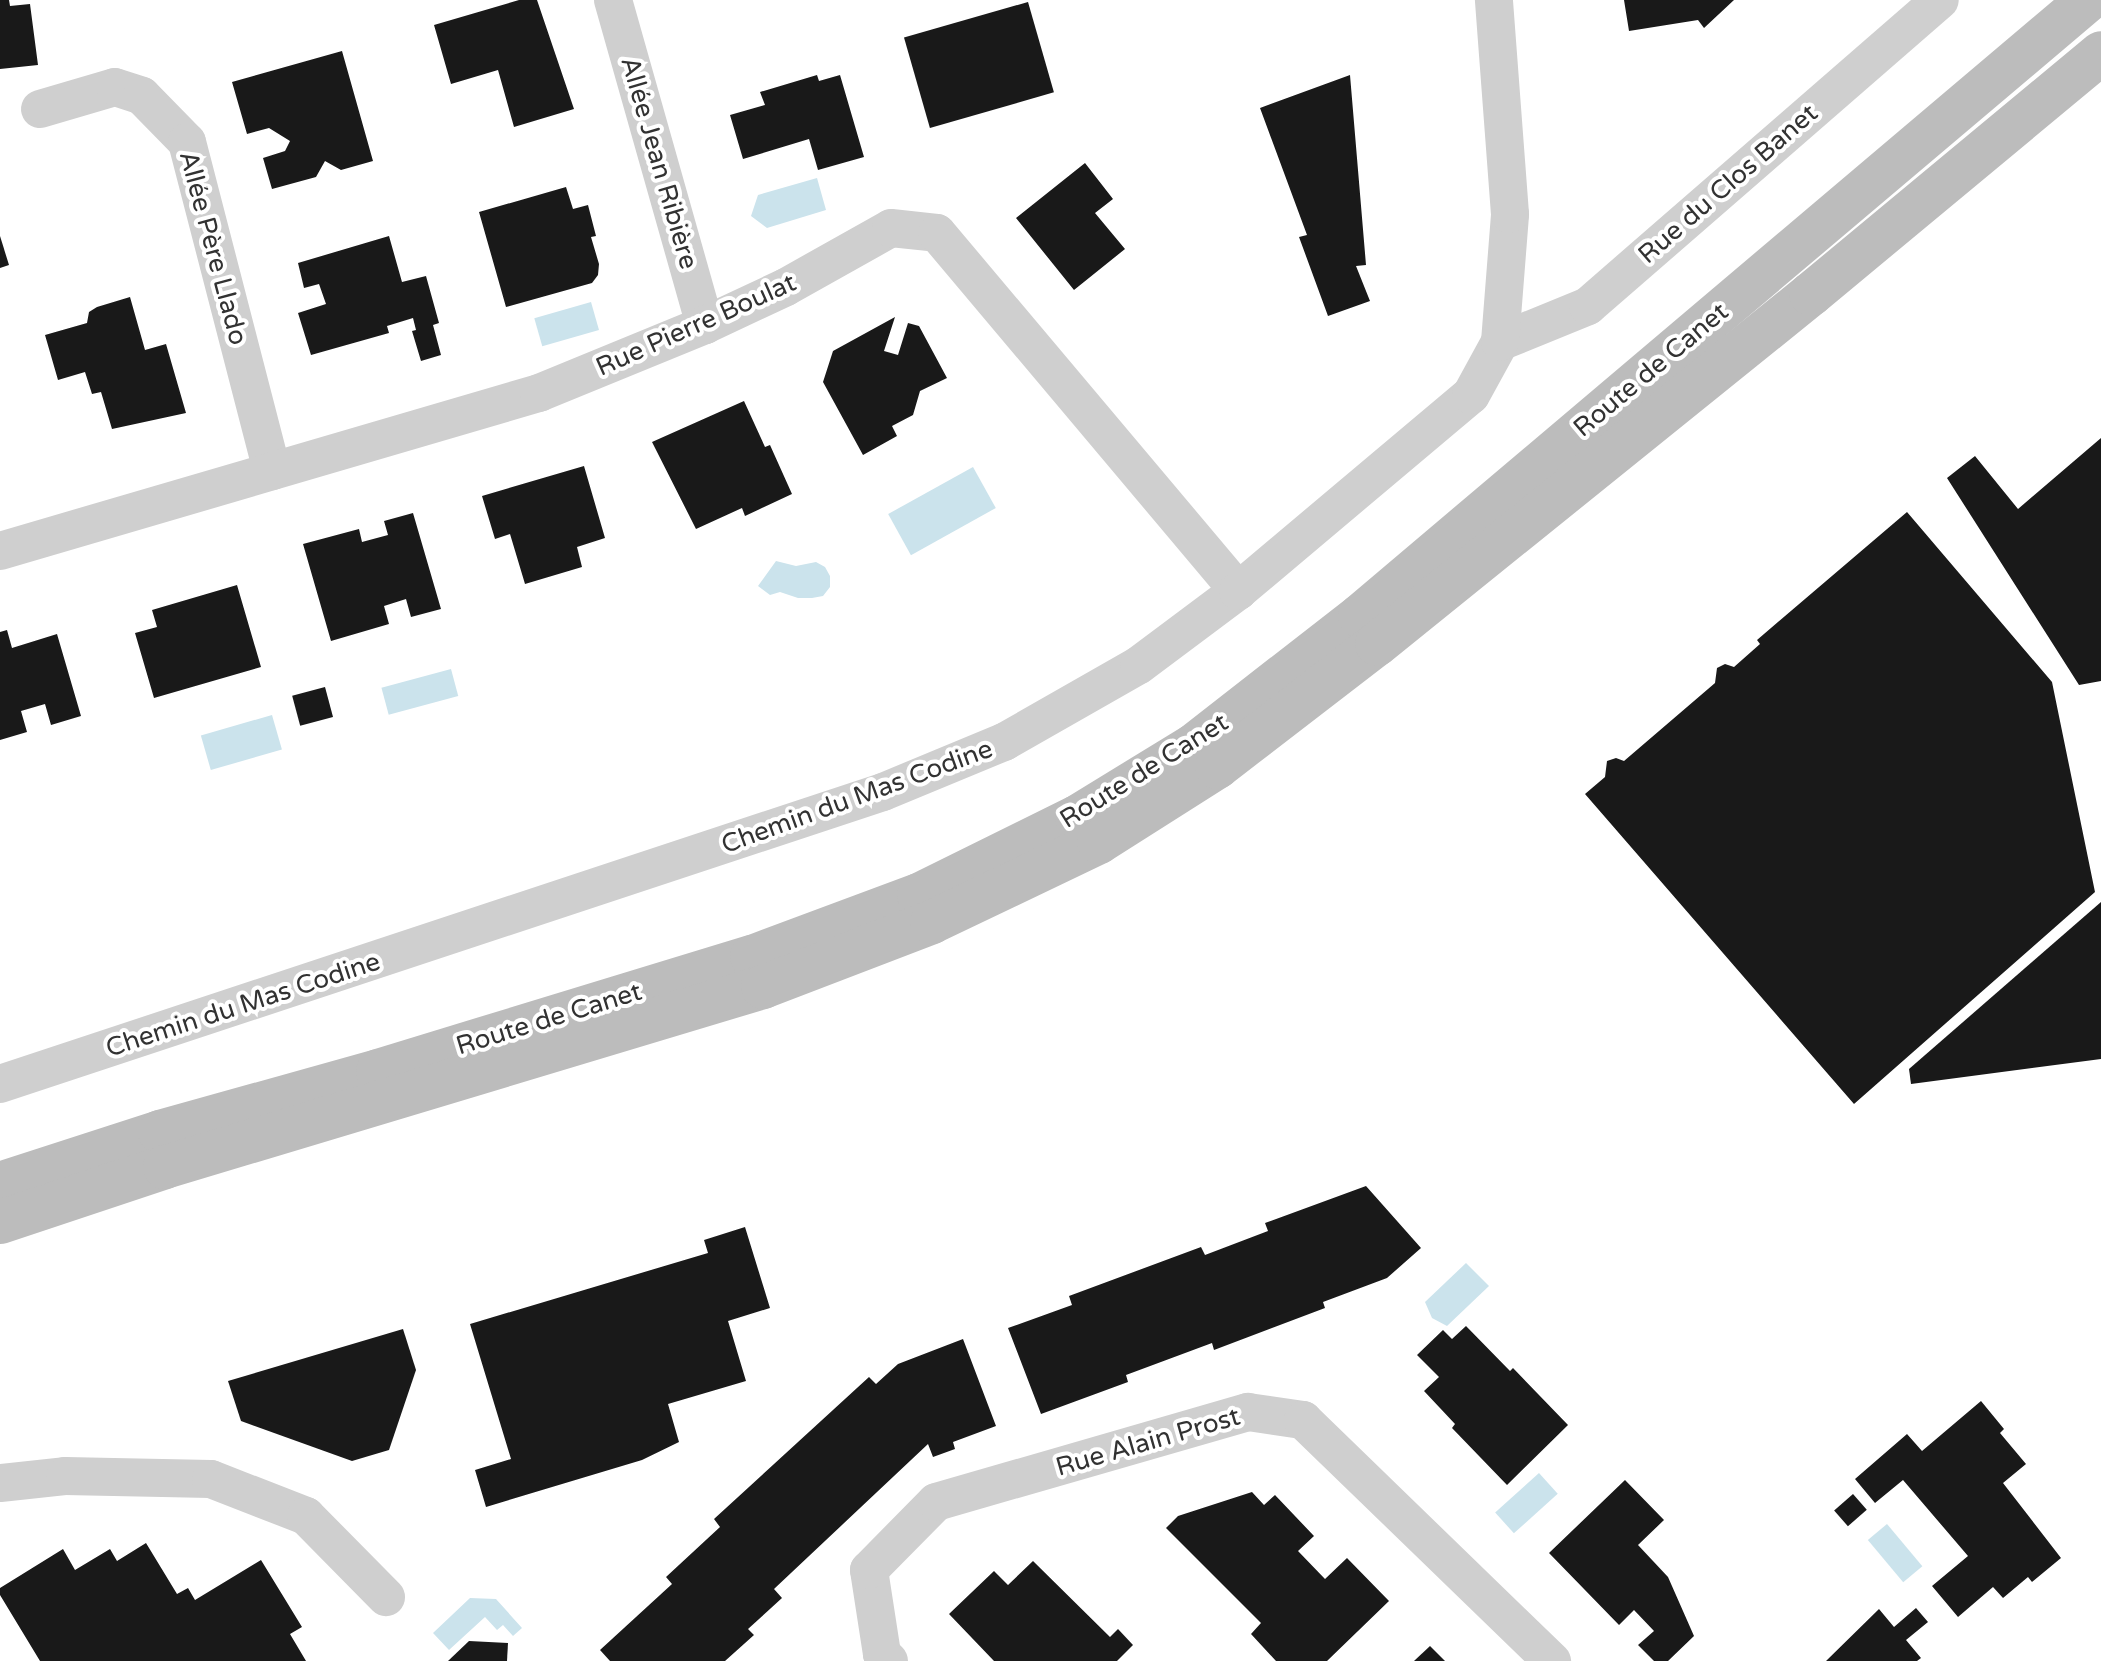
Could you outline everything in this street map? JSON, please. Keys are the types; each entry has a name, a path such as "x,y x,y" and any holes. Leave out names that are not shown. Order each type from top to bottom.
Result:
{"main road":[{"name":"Route de Canet","path":"0,1184 160,1132 378,1071 752,957 919,895 1077,817 1193,746 1360,616 2088,0"},
{"name":"Route de Canet","path":"0,1222 165,1167 763,987 932,922 1099,842 1217,767 1377,644 1811,294 2101,53"}],"street":[{"name":"Allée Jean Ribière","path":"613,0 705,325"},
{"name":"Chemin du Mas Codine","path":"0,1084 522,914 897,787 1004,742 1139,665 1238,591 1471,395 1500,342 1510,214 1494,0"},
{"name":"Rue du Clos Banet","path":"1500,342 1588,306 1940,0"},
{"name":"Allée Père Llado","path":"40,109 115,87 142,96 187,142 272,471"},
{"name":"Rue Pierre Boulat","path":"0,551 539,393 705,325 786,287 891,228 937,233 1238,591"},
{"name":"Rue Alain Prost","path":"889,1661 882,1654 869,1570 936,1502 1248,1412 1303,1420 1552,1661"},
{"path":"0,1483 65,1476 211,1479 306,1516 386,1597"}],"water":[{"path":"817,178 826,210 767,228 751,216 758,195"},
{"path":"591,302 599,330 542,346 534,318"},
{"path":"973,467 996,508 911,555 888,514"},
{"path":"776,561 796,566 816,562 825,567 830,576 830,587 823,596 812,598 798,598 780,592 770,595 758,586"},
{"path":"451,669 458,696 389,715 381,688"},
{"path":"272,715 282,750 211,770 201,735"},
{"path":"1466,1263 1489,1286 1447,1326 1432,1318 1425,1302"},
{"path":"1539,1473 1558,1494 1514,1533 1495,1512"},
{"path":"1887,1524 1922,1566 1903,1582 1868,1540"},
{"path":"470,1598 496,1599 522,1628 513,1636 503,1625 497,1630 485,1617 449,1650 433,1633"}],"building":[{"path":"0,0 9,0 10,6 30,4 38,65 0,69"},
{"path":"519,0 537,0 574,109 514,127 498,70 451,84 434,25"},
{"path":"1624,0 1734,0 1704,28 1698,20 1629,31"},
{"path":"1028,2 1054,92 930,128 904,38"},
{"path":"342,51 373,161 341,170 325,161 316,177 272,189 263,158 285,151 290,141 269,128 247,134 232,82"},
{"path":"817,75 819,81 840,75 864,157 818,170 809,139 743,159 730,115 765,105 760,92"},
{"path":"1350,75 1366,265 1356,266 1370,301 1328,316 1299,237 1307,235 1260,108"},
{"path":"1085,163 1113,199 1095,213 1125,249 1074,290 1016,218"},
{"path":"566,187 573,209 588,205 596,236 591,237 599,264 598,275 592,283 506,307 479,212"},
{"path":"0,236 9,265 0,268"},
{"path":"389,236 402,282 426,276 439,323 433,325 441,355 421,361 412,331 416,330 413,318 387,326 389,333 311,355 298,313 326,304 319,284 304,288 298,263"},
{"path":"130,297 145,350 166,344 186,413 112,429 101,392 92,394 85,372 58,380 45,335 87,323 89,312 97,307"},
{"path":"895,317 884,351 898,355 908,323 919,326 947,378 920,391 913,415 892,426 897,436 863,455 823,382 833,351"},
{"path":"744,401 765,447 770,445 792,494 745,516 742,508 696,529 652,442"},
{"path":"2101,438 2101,681 2079,685 1947,478 1975,456 2018,509"},
{"path":"584,466 605,538 577,547 582,567 525,584 510,534 495,539 482,496"},
{"path":"1907,512 2052,682 2095,892 1854,1104 1585,794 1605,777 1607,761 1616,758 1624,761 1715,683 1717,668 1725,664 1734,667 1760,644 1757,640"},
{"path":"413,513 441,609 411,617 406,599 384,606 389,624 331,641 303,544 359,529 362,542 388,535 384,521"},
{"path":"237,585 261,667 154,698 135,633 157,627 152,610"},
{"path":"7,630 12,648 57,634 81,716 51,725 45,704 21,711 27,732 0,740 0,632"},
{"path":"325,687 333,717 300,726 292,696"},
{"path":"2101,902 2101,1059 1911,1084 1909,1069"},
{"path":"1366,1186 1421,1248 1387,1278 1323,1302 1325,1308 1214,1350 1212,1343 1126,1375 1128,1382 1041,1414 1008,1328 1072,1305 1069,1296 1201,1247 1205,1255 1268,1231 1265,1223"},
{"path":"745,1227 770,1308 728,1321 746,1381 668,1404 679,1442 642,1460 486,1507 475,1470 511,1459 470,1324 708,1253 704,1240"},
{"path":"1466,1326 1510,1371 1513,1368 1568,1425 1507,1485 1452,1428 1455,1424 1424,1391 1439,1377 1417,1355 1443,1330 1452,1339"},
{"path":"403,1329 416,1370 389,1450 352,1461 241,1421 228,1381"},
{"path":"963,1339 996,1426 953,1442 955,1449 933,1457 928,1444 774,1589 782,1598 748,1629 754,1635 725,1661 610,1661 600,1650 672,1584 666,1577 720,1527 714,1519 869,1377 876,1384 898,1364"},
{"path":"1981,1401 2004,1429 2000,1433 2026,1464 2003,1483 2061,1558 2032,1582 2028,1577 2003,1598 1993,1587 1958,1617 1932,1586 1968,1556 1903,1480 1875,1503 1855,1479 1907,1434 1922,1451"},
{"path":"1625,1480 1664,1520 1638,1545 1668,1577 1694,1636 1668,1661 1654,1661 1638,1645 1654,1631 1634,1610 1619,1625 1549,1553"},
{"path":"1252,1492 1264,1505 1275,1495 1314,1536 1298,1551 1325,1579 1347,1558 1389,1601 1327,1661 1276,1661 1251,1634 1261,1623 1166,1528 1178,1516"},
{"path":"1853,1494 1867,1510 1848,1526 1834,1510"},
{"path":"146,1543 177,1594 188,1588 195,1600 261,1560 302,1627 290,1634 306,1661 40,1661 0,1595 0,1588 63,1549 75,1570 110,1549 117,1561"},
{"path":"1033,1561 1110,1637 1118,1629 1133,1645 1117,1661 994,1661 949,1614 994,1571 1008,1585"},
{"path":"1916,1608 1928,1622 1906,1640 1921,1658 1917,1661 1826,1661 1879,1609 1894,1627"},
{"path":"469,1641 508,1643 507,1661 448,1661"},
{"path":"1430,1646 1445,1661 1414,1661"}]}
